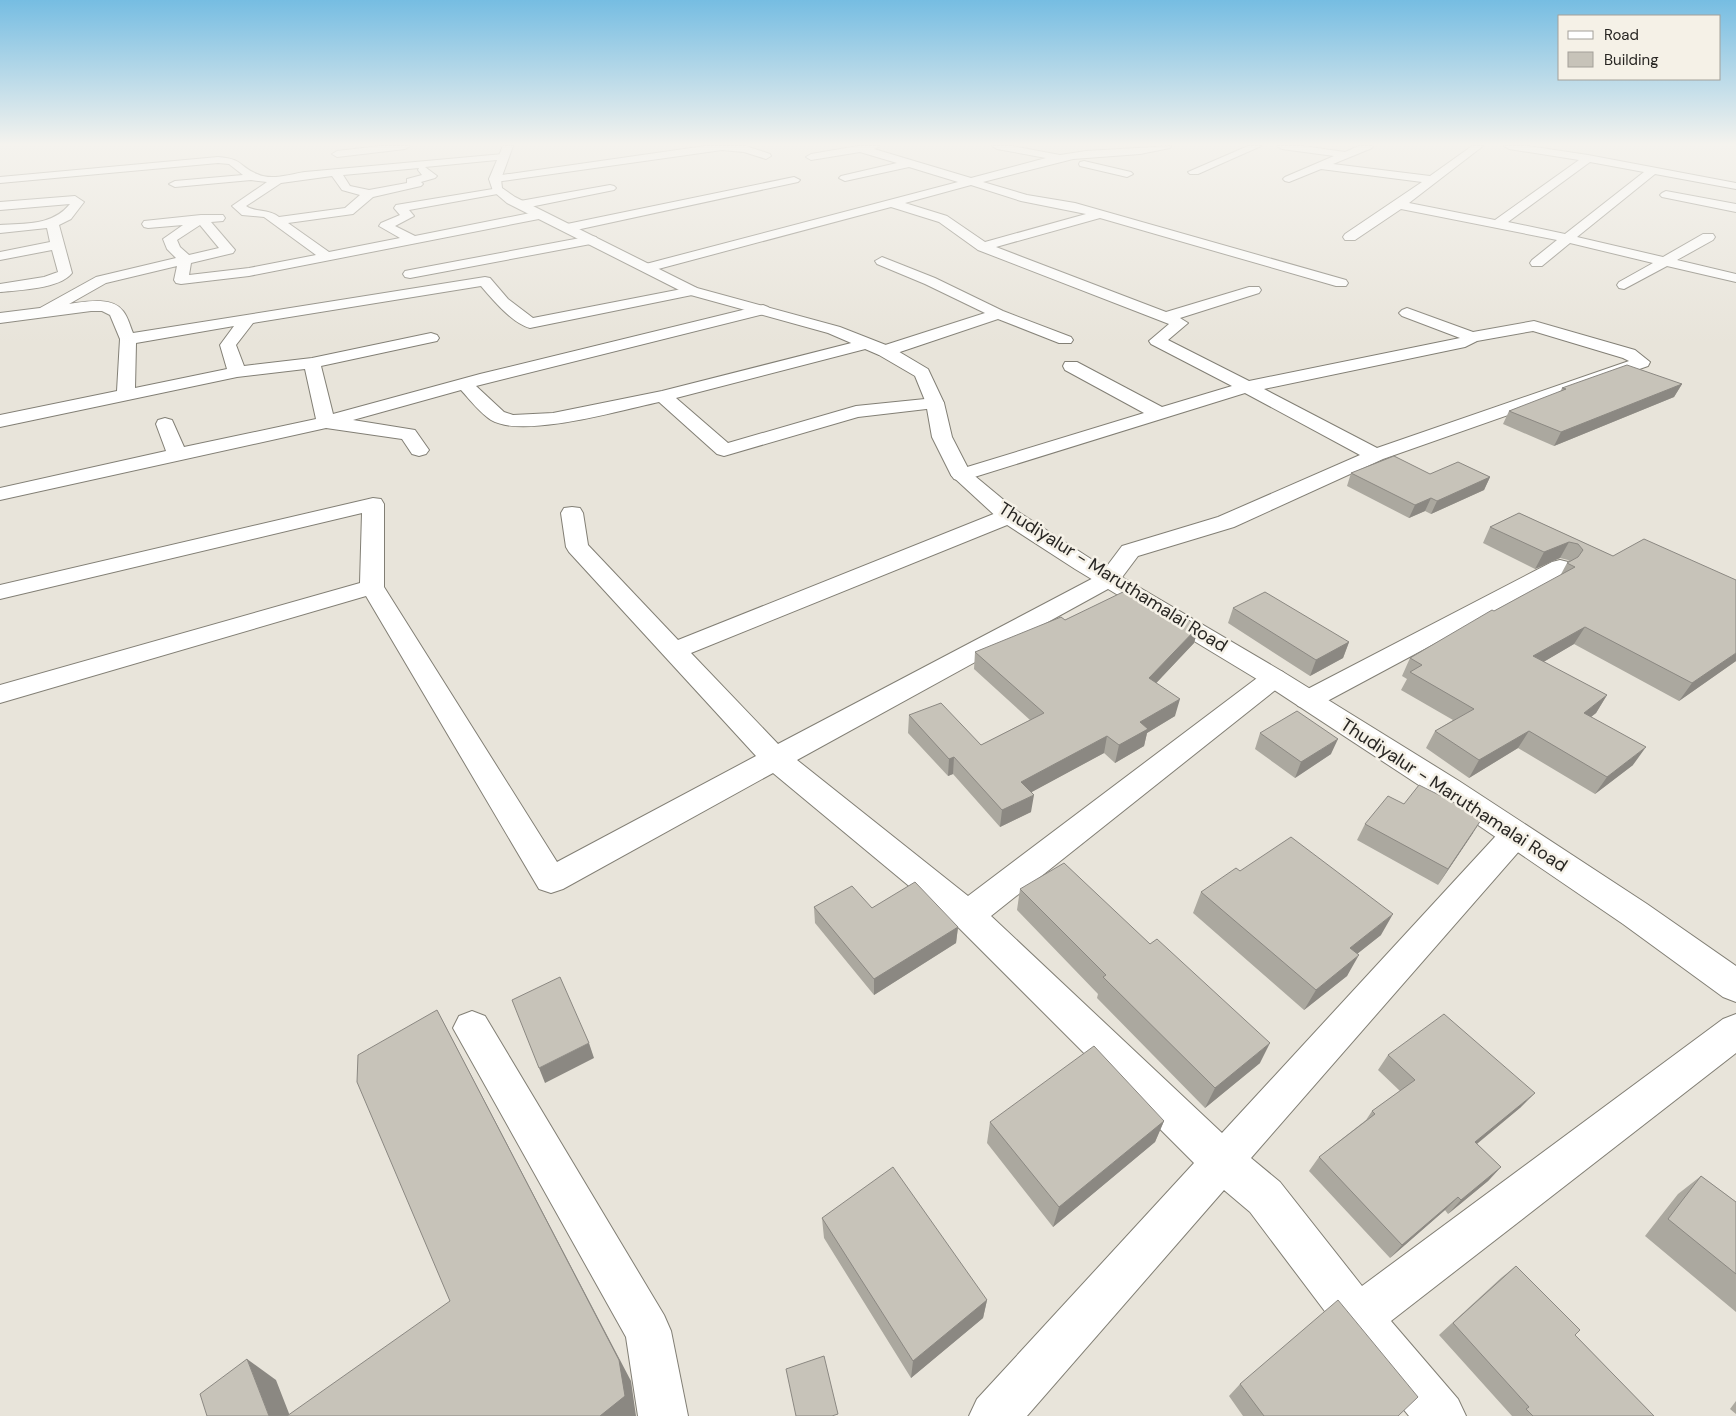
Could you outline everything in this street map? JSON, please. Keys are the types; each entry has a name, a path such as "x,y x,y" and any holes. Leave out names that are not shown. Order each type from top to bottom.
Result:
{"street":[{"path":"0,229 52,224 67,216 70,212"},
{"path":"246,212 258,214"},
{"path":"278,221 341,212"},
{"path":"404,212 408,216 384,226 412,239"},
{"name":"Thudiyalur - Maruthamalai Road","path":"534,212 692,291 834,330 876,348 922,373 936,402 942,437 961,475 1010,516 1109,579 1274,678 1448,789 1635,914 1736,986"},
{"path":"410,274 531,252 579,234 648,212"},
{"path":"647,268 858,212"},
{"path":"922,212 942,218 983,247 1180,323 1157,341 1376,455"},
{"path":"1093,212 1341,283"},
{"path":"1350,237 1389,212"},
{"path":"1437,212 1569,239 1736,278"},
{"path":"1498,224 1514,212"},
{"path":"1537,263 1600,212"},
{"path":"148,224 268,214 326,256"},
{"path":"579,234 665,214"},
{"path":"983,247 1100,214"},
{"path":"185,259 181,280 248,272 540,215"},
{"path":"44,312 101,280 228,250 201,219"},
{"path":"185,259 174,249 170,239 201,219"},
{"path":"52,224 65,273 63,276"},
{"path":"488,225 502,234"},
{"path":"1624,285 1708,237"},
{"path":"516,243 531,252"},
{"path":"0,256 58,246"},
{"path":"882,261 930,281 998,314 1065,340"},
{"path":"467,264 485,280 503,302 530,323 692,291"},
{"path":"1166,317 1253,284 1285,267"},
{"path":"0,288 63,276 101,280"},
{"path":"128,340 485,280"},
{"path":"0,318 67,308 105,307 116,312 128,340 126,395"},
{"path":"0,494 326,422 464,384 764,310"},
{"path":"588,312 606,322 616,321"},
{"path":"1407,313 1472,337"},
{"path":"464,384 497,416 511,421 553,419 876,348 998,314"},
{"path":"655,321 724,320"},
{"path":"237,372 228,345 247,321"},
{"path":"0,592 373,504 372,587 551,880 774,758 1109,579 1130,551 1226,522 1376,455 1642,362 1628,354 1534,326 1472,337 1465,342 1247,387 961,475"},
{"path":"0,421 237,372 312,364 431,338"},
{"path":"312,364 326,422"},
{"path":"1071,366 1160,414"},
{"path":"663,396 724,450 856,412 936,402"},
{"path":"326,422 408,434 419,450"},
{"path":"165,424 177,455"},
{"path":"572,513 577,546 774,758 968,914 1222,1161 1265,1197 1358,1318 1441,1416"},
{"path":"674,651 1010,516"},
{"path":"1308,700 1560,567"},
{"path":"0,694 372,587"},
{"path":"968,914 1274,678"},
{"path":"994,1416 1516,834"},
{"path":"472,1028 648,1331 663,1416"},
{"path":"1358,1318 1736,1031"}],"building":[{"path":"1627,365 1682,384 1561,432 1509,411 1566,389 1562,388"},
{"path":"1394,456 1430,474 1458,462 1490,477 1437,501 1431,498 1415,505 1351,473"},
{"path":"1519,513 1613,556 1644,539 1736,580 1736,653 1692,683 1585,627 1533,656 1607,695 1584,713 1646,747 1607,777 1529,731 1479,760 1435,731 1474,709 1410,672 1422,665 1410,658 1492,610 1494,611 1575,567 1567,563 1578,557 1583,550 1578,544 1569,542 1544,552 1490,527"},
{"path":"1125,591 1159,614 1169,609 1199,626 1149,678 1180,699 1140,722 1148,729 1119,745 1107,736 1021,782 1034,795 1002,810 954,757 949,759 909,715 941,703 981,745 1044,713 975,652 1061,617 1065,620"},
{"path":"1265,592 1349,642 1316,660 1233,608"},
{"path":"1297,711 1338,739 1301,762 1260,733"},
{"path":"1419,785 1483,817 1448,869 1365,824 1388,796 1404,804"},
{"path":"1291,837 1393,914 1350,948 1359,955 1316,990 1201,892 1236,868 1240,871"},
{"path":"1064,863 1150,944 1157,939 1270,1043 1215,1088 1103,977 1106,975 1020,889"},
{"path":"915,882 958,927 874,979 814,907 852,886 872,908"},
{"path":"560,977 589,1043 539,1068 512,1000"},
{"path":"437,1010 619,1360 625,1396 600,1416 287,1416 450,1301 357,1082 358,1055"},
{"path":"1444,1014 1535,1093 1475,1142 1501,1167 1461,1200 1458,1197 1402,1245 1319,1157 1375,1114 1372,1111 1415,1080 1388,1055"},
{"path":"1094,1046 1164,1121 1059,1207 990,1122"},
{"path":"893,1167 987,1300 913,1361 822,1218"},
{"path":"1701,1176 1736,1202 1736,1274 1668,1219"},
{"path":"1516,1266 1580,1330 1575,1335 1654,1416 1533,1416 1526,1409 1529,1407 1453,1323"},
{"path":"1338,1300 1418,1397 1398,1416 1264,1416 1240,1384"},
{"path":"824,1356 838,1414 832,1416 796,1416 786,1369"},
{"path":"247,1359 269,1416 207,1416 200,1394"}]}
